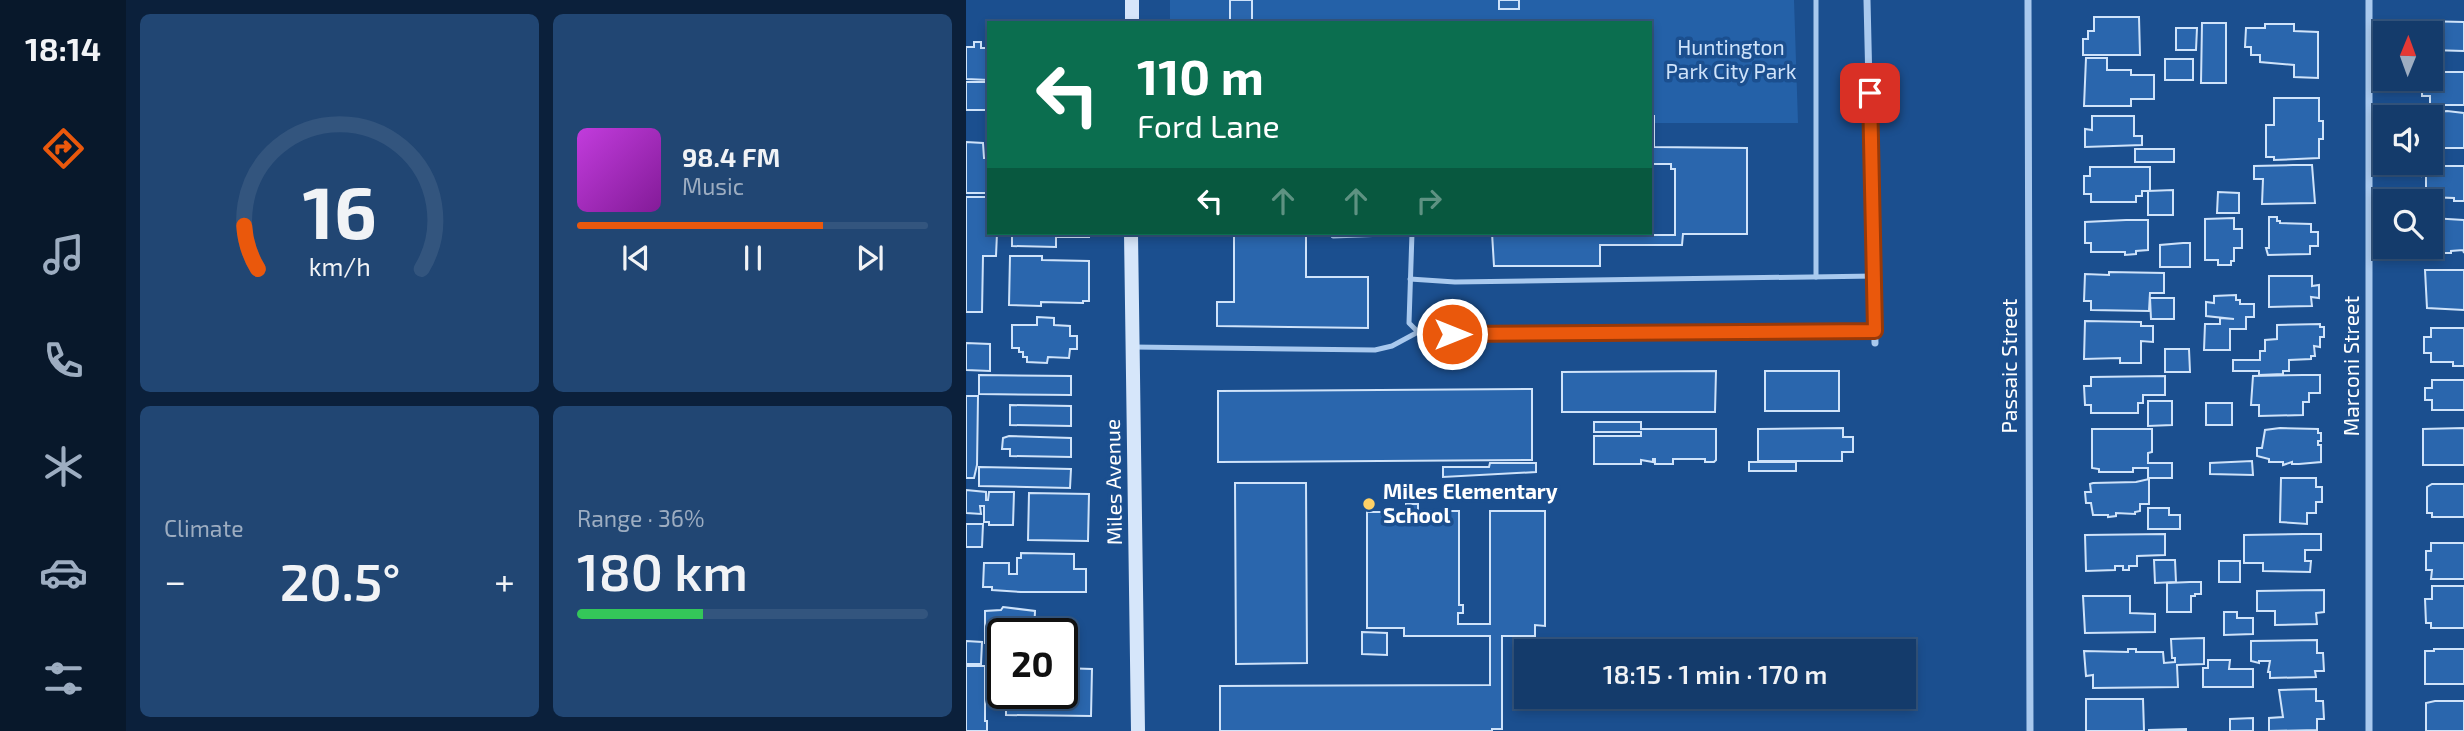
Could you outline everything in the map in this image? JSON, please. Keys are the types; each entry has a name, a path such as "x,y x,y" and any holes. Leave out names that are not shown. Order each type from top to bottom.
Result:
{"main road":[{"path":"1132,0 1132,21"},
{"name":"Miles Avenue","path":"1131,235 1138,731"}],"street":[{"path":"1867,0 1875,343"},
{"name":"Passaic Street","path":"2028,0 2030,731"},
{"name":"Marconi Street","path":"2369,0 2370,731"}],"lane":[{"path":"1815,0 1816,277"},
{"path":"1333,236 1359,235"},
{"path":"1412,235 1409,323 1418,332"},
{"path":"1410,279 1455,282 1875,276"},
{"path":"1132,347 1375,350 1392,346 1418,332 1466,334 1875,331"}],"green space":[{"name":"Huntington Park City Park","path":"1170,0 1794,0 1798,123 1652,123 1652,21 1170,21"}],"building":[{"path":"1230,0 1252,0 1252,21 1230,21"},
{"path":"1499,0 1519,0 1519,9 1499,9"},
{"path":"2094,17 2139,17 2140,55 2083,55 2083,39 2088,39 2088,31 2094,31"},
{"path":"2443,22 2464,22 2464,51 2443,50"},
{"path":"2202,23 2226,23 2226,83 2201,83"},
{"path":"2265,24 2294,24 2294,31 2318,32 2318,78 2294,77 2294,65 2260,62 2260,55 2251,55 2251,47 2245,47 2246,28 2265,28"},
{"path":"2176,28 2197,28 2196,50 2176,50"},
{"path":"974,42 981,42 981,48 987,48 987,80 966,79 966,47 974,47"},
{"path":"2086,58 2107,58 2107,70 2131,70 2131,75 2154,75 2154,99 2131,99 2131,106 2084,106"},
{"path":"2165,59 2193,59 2193,80 2165,80"},
{"path":"2443,72 2464,72 2464,105 2430,105 2430,96 2422,96 2422,91 2443,91"},
{"path":"966,82 987,82 987,110 966,110"},
{"path":"2274,98 2319,98 2319,121 2323,121 2323,139 2319,139 2319,158 2274,160 2274,157 2266,157 2266,125 2274,125"},
{"path":"2443,111 2464,113 2464,148 2443,148"},
{"path":"1652,116 1654,147 1747,148 1747,234 1683,234 1682,245 1600,245 1600,266 1494,266 1492,235 1675,235 1675,169 1671,169 1671,164 1653,164 1653,177"},
{"path":"2092,116 2134,116 2134,136 2142,136 2142,145 2085,147 2085,129 2092,130"},
{"path":"966,142 983,143 984,158 987,158 987,193 966,193"},
{"path":"2135,149 2174,149 2174,162 2135,162"},
{"path":"2312,165 2315,203 2262,204 2263,179 2254,179 2254,166"},
{"path":"2443,166 2464,166 2464,201 2443,198 2443,189 2426,189 2426,175 2443,175"},
{"path":"2090,167 2150,167 2150,191 2142,191 2142,196 2136,196 2136,202 2091,202 2091,194 2084,194 2084,176 2090,176"},
{"path":"2173,190 2173,215 2148,215 2148,191"},
{"path":"2218,192 2239,193 2239,213 2217,213"},
{"path":"966,197 987,197 987,235 997,235 996,256 983,256 982,312 966,312"},
{"path":"2269,217 2277,217 2280,223 2311,224 2311,232 2318,232 2318,246 2310,246 2310,254 2268,255 2266,248 2269,248"},
{"path":"2234,218 2234,229 2242,229 2242,248 2234,248 2234,261 2231,261 2231,265 2218,265 2218,260 2205,260 2205,219"},
{"path":"2443,219 2464,220 2464,253 2463,250 2444,253"},
{"path":"2148,220 2148,250 2125,255 2125,252 2091,252 2091,243 2085,243 2085,222"},
{"path":"1012,235 1089,235 1056,237 1056,247 1012,246"},
{"path":"1234,235 1306,235 1306,277 1368,277 1368,328 1217,326 1217,302 1234,302"},
{"path":"2190,243 2190,267 2160,267 2160,245"},
{"path":"1010,256 1089,261 1089,301 1041,302 1041,306 1009,305"},
{"path":"2425,270 2464,270 2464,310 2427,308"},
{"path":"2109,272 2164,273 2164,293 2150,293 2149,311 2091,310 2091,301 2084,301 2085,274 2109,275"},
{"path":"2269,276 2312,276 2312,286 2319,285 2319,298 2311,297 2312,306 2269,307"},
{"path":"2236,295 2240,304 2254,304 2254,317 2246,317 2246,329 2230,329 2230,350 2204,350 2205,324 2220,324 2220,318 2234,319 2206,316 2206,302 2214,303 2214,296"},
{"path":"2150,298 2174,298 2174,319 2151,319"},
{"path":"1037,317 1054,318 1054,325 1070,326 1070,336 1077,336 1077,349 1070,349 1069,358 1048,357 1047,363 1027,362 1027,357 1023,357 1019,348 1012,348 1012,325 1037,325"},
{"path":"2085,321 2141,322 2141,326 2153,326 2153,342 2141,341 2141,363 2120,363 2120,358 2084,359"},
{"path":"2320,324 2320,327 2324,327 2324,337 2320,337 2320,347 2314,346 2315,356 2311,356 2311,359 2289,360 2289,371 2283,371 2283,374 2259,375 2259,371 2233,371 2233,360 2260,360 2260,351 2265,351 2265,340 2277,339 2277,325"},
{"path":"2431,328 2464,328 2464,366 2453,366 2453,362 2431,362 2431,353 2424,353 2424,337 2431,337"},
{"path":"966,343 990,344 990,371 966,370"},
{"path":"2165,349 2189,349 2190,372 2165,372"},
{"path":"1716,371 1715,412 1562,412 1562,372"},
{"path":"1765,371 1839,371 1839,411 1765,411"},
{"path":"979,375 1071,376 1071,395 979,394"},
{"path":"2320,375 2320,393 2309,393 2309,402 2303,402 2303,415 2259,416 2259,405 2251,405 2253,376"},
{"path":"2165,376 2165,395 2143,395 2143,403 2138,403 2138,413 2091,413 2091,405 2085,405 2084,386 2091,386 2091,377"},
{"path":"2432,380 2464,380 2464,410 2432,410 2432,400 2425,400 2425,388 2432,388"},
{"path":"1532,389 1532,460 1218,462 1218,391"},
{"path":"966,396 978,396 977,465 974,478 966,478"},
{"path":"2148,401 2172,401 2172,425 2148,426"},
{"path":"2206,403 2232,403 2232,425 2206,425"},
{"path":"1010,405 1071,406 1071,426 1010,425"},
{"path":"1594,422 1641,422 1641,429 1716,429 1716,460 1705,462 1705,459 1673,459 1673,464 1655,464 1653,459 1653,462 1641,460 1641,464 1594,464 1594,436 1641,436 1641,432 1594,432"},
{"path":"1843,428 1843,437 1853,437 1853,452 1842,452 1842,461 1758,461 1758,429"},
{"path":"2464,428 2464,465 2423,465 2423,429"},
{"path":"2092,429 2152,429 2152,452 2148,453 2148,463 2172,463 2172,478 2148,478 2148,468 2133,468 2133,472 2099,472 2099,469 2092,468"},
{"path":"2318,429 2318,433 2321,433 2318,445 2321,445 2321,462 2292,462 2283,465 2283,462 2269,462 2269,459 2257,456 2257,448 2262,448 2265,430"},
{"path":"1003,438 1071,438 1071,457 1010,456 1010,449 1002,449"},
{"path":"2252,461 2253,475 2210,474 2210,463"},
{"path":"1749,462 1796,462 1796,471 1749,471"},
{"path":"1490,463 1536,463 1536,472 1443,477 1443,467 1489,467"},
{"path":"979,467 1071,469 1070,488 979,486"},
{"path":"2281,478 2316,478 2316,487 2322,487 2322,502 2316,502 2316,513 2307,513 2307,524 2280,522"},
{"path":"2149,479 2149,504 2140,504 2140,511 2135,514 2116,513 2116,516 2108,517 2093,515 2091,503 2086,503 2085,492 2091,492 2090,484"},
{"path":"1235,483 1306,483 1307,663 1236,664"},
{"path":"2432,484 2464,484 2464,517 2432,517 2432,513 2427,513 2427,487"},
{"path":"966,490 986,492 986,500 989,492 1014,492 1013,525 989,525 989,522 984,522 984,506 980,506 981,514 966,513"},
{"path":"1029,493 1089,494 1088,541 1028,540"},
{"path":"1406,504 1418,504 1418,511 1459,511 1459,605 1463,605 1463,613 1458,613 1458,624 1490,624 1490,511 1545,511 1545,626 1535,625 1535,636 1502,636 1502,729 1220,731 1220,686 1490,685 1490,636 1404,636 1404,628 1367,628 1367,512 1406,512"},
{"path":"2148,508 2169,508 2169,515 2180,515 2180,529 2148,529"},
{"path":"966,524 983,524 982,547 966,547"},
{"path":"2165,534 2165,555 2137,556 2137,566 2129,566 2129,570 2123,570 2123,566 2115,566 2115,570 2086,571 2085,535"},
{"path":"2321,534 2321,550 2305,550 2305,561 2311,561 2310,572 2263,571 2263,563 2244,563 2244,535"},
{"path":"2431,543 2464,543 2464,579 2431,579 2432,570 2426,570 2426,551 2431,551"},
{"path":"1021,553 1074,554 1074,569 1086,569 1086,592 1021,592 983,587 984,563 1009,563 1009,574 1017,574 1017,558 1021,558"},
{"path":"2154,560 2175,560 2176,582 2155,583"},
{"path":"2219,561 2240,561 2240,582 2219,582"},
{"path":"2201,582 2201,594 2191,596 2191,612 2167,612 2167,583"},
{"path":"2432,586 2464,586 2464,628 2431,628 2431,623 2426,623 2425,599 2432,599"},
{"path":"2324,590 2324,612 2316,613 2317,624 2275,625 2275,611 2257,611 2257,591"},
{"path":"2083,596 2130,596 2130,613 2155,614 2155,632 2085,633"},
{"path":"1003,607 1035,611 1035,618 987,618 985,643 985,611 1001,610"},
{"path":"2224,612 2237,612 2237,618 2253,618 2253,634 2224,635"},
{"path":"1362,632 1387,633 1387,655 1362,654"},
{"path":"2204,638 2204,664 2177,665 2178,687 2093,688 2093,675 2086,676 2084,651 2128,652 2128,649 2136,649 2136,652 2163,652 2164,663 2175,662 2175,658 2172,658 2171,639"},
{"path":"2317,640 2317,653 2323,653 2324,671 2315,671 2316,677 2270,678 2270,661 2251,661 2251,641"},
{"path":"966,641 982,642 981,664 966,664"},
{"path":"2464,649 2464,684 2425,684 2425,651"},
{"path":"2208,660 2230,660 2229,669 2253,669 2253,687 2203,687 2203,668 2208,668"},
{"path":"966,666 985,666 987,731 966,731"},
{"path":"1078,669 1092,669 1091,716 1006,715 1006,709 1078,709"},
{"path":"2316,689 2316,701 2323,701 2324,719 2317,719 2317,730 2269,731 2269,718 2283,717 2279,690"},
{"path":"2086,699 2143,699 2144,731 2086,731"},
{"path":"2464,701 2464,731 2426,731 2426,703"},
{"path":"2253,718 2253,731 2230,731 2230,719"},
{"path":"2149,730 2186,731 2149,731"}],"place":[{"name":"Miles Elementary School","path":"1369,504"}],"route":[{"path":"1452,334 1875,331 1870,93"}]}
